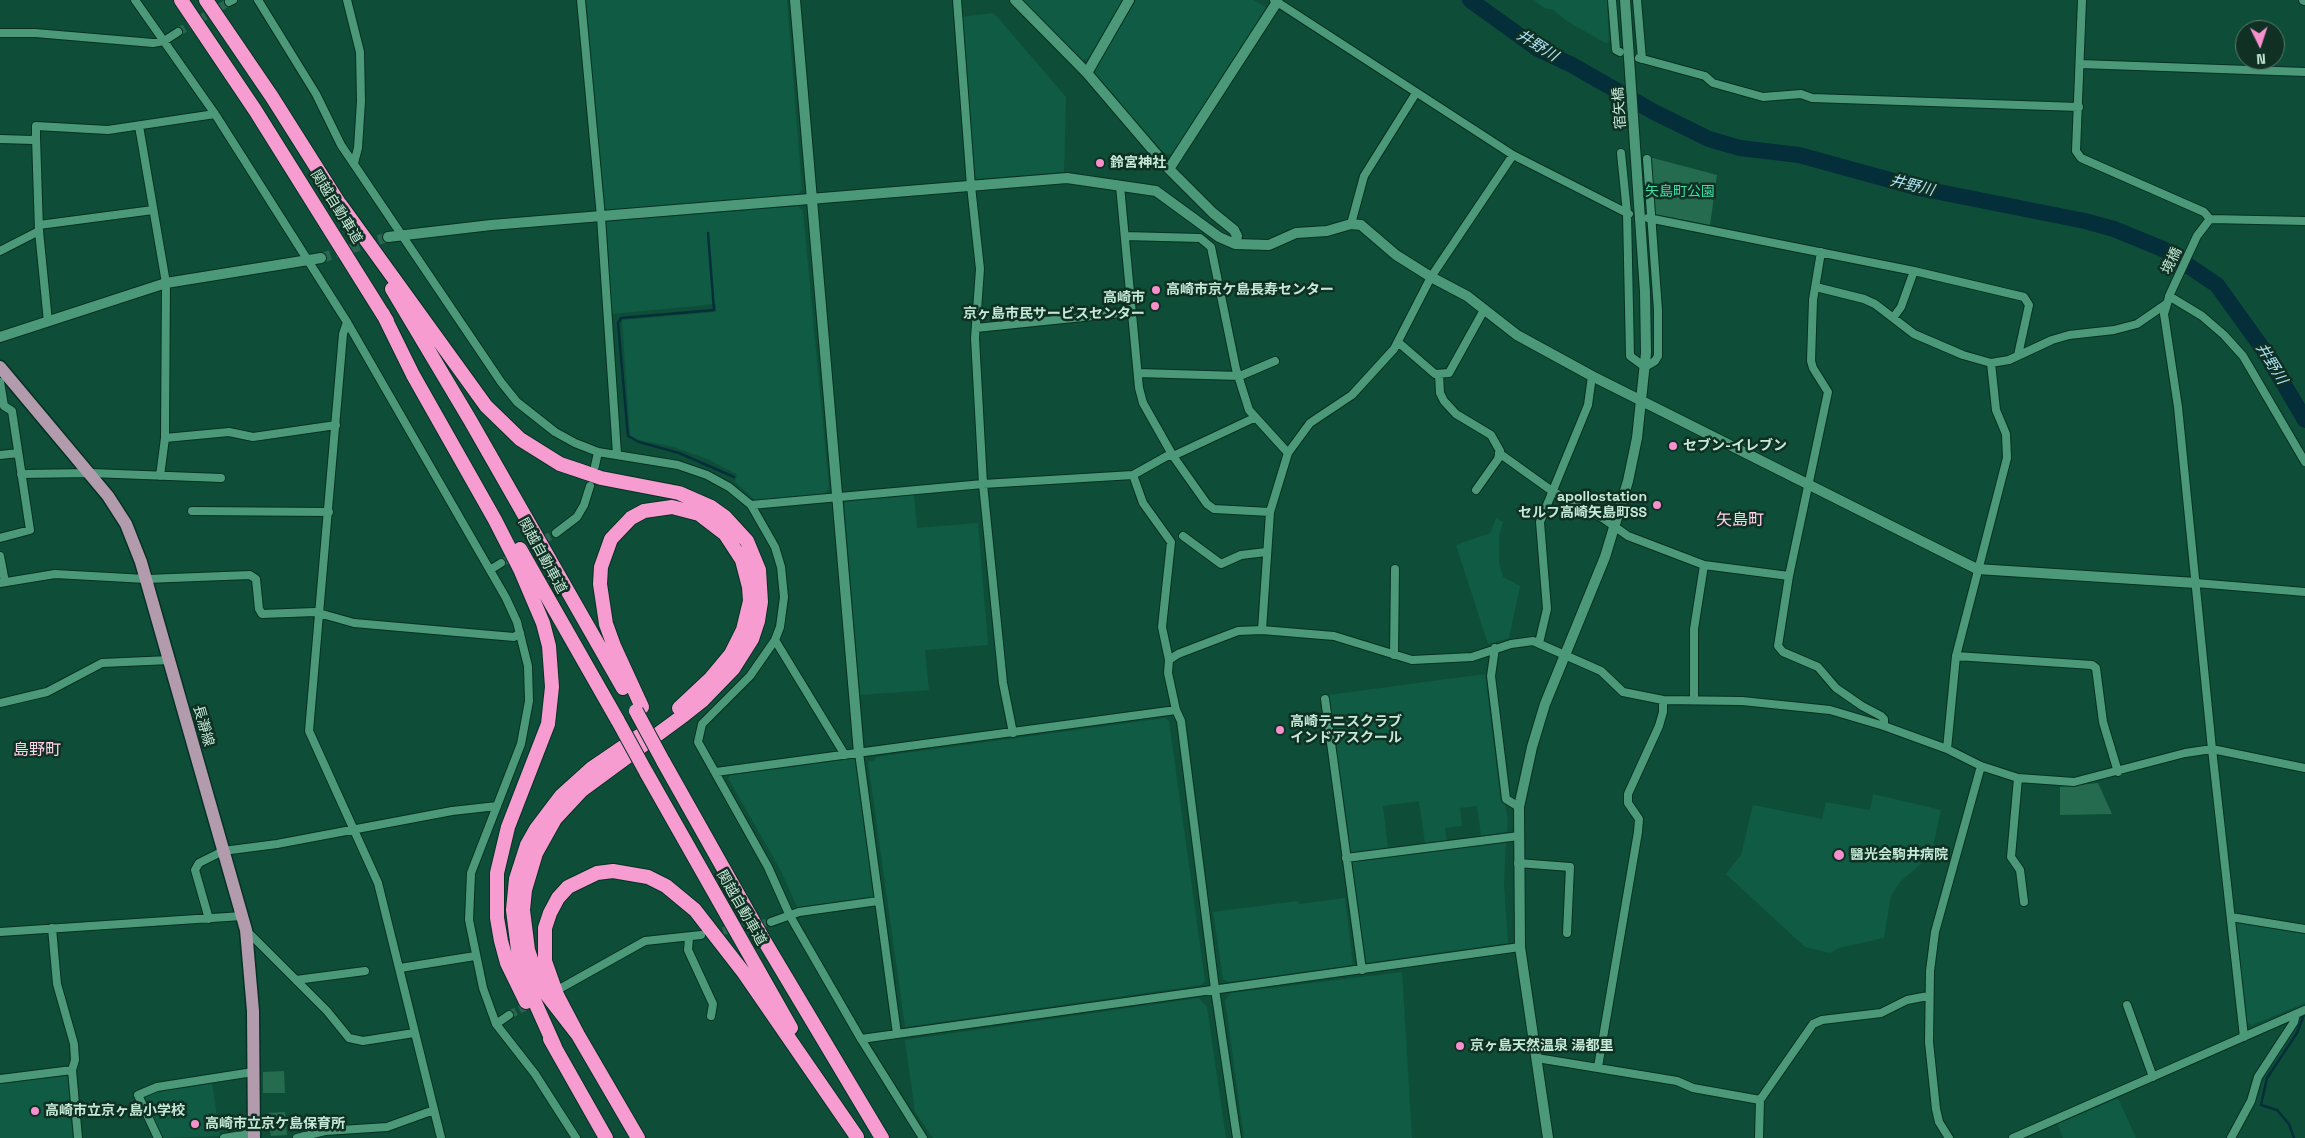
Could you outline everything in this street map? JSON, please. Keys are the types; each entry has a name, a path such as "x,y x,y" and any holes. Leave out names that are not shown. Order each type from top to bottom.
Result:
{"highway":[{"name":"関越自動車道","path":"181,0 255,110 383,314 618,721 743,946 858,1138"},
{"name":"関越自動車道","path":"206,0 272,97 340,204 470,420 639,709 762,937 882,1138"},
{"path":"340,204 486,406 520,439 560,464 601,478 679,494 711,507 736,528 747,541 759,570 761,602 758,621 752,639 733,669 704,700 582,790 555,818 536,853 525,890 523,910 528,950 540,986 578,1035"},
{"path":"383,314 413,375 495,520 520,569 543,623 549,646 552,687 548,724 508,827 497,873 496,896 501,941 507,963 525,1000 555,1047 606,1138"},
{"path":"555,1047 530,991 519,958 513,926 515,887 528,846 547,813 576,782 678,709 711,678 734,648 748,616 749,587 742,560 736,547 712,522 685,509 659,508 644,511 631,518 611,539 601,567 600,584 606,624 639,709"},
{"path":"638,1138 578,1035 557,995 545,961 545,928 550,913 568,887 582,878 597,873 613,871 648,877 679,896 708,925 858,1138"},
{"path":"619,1108 632,1138"},
{"path":"597,1120 611,1138"}],"main road":[{"name":"長瀞線","path":"0,367 3,381 91,473 126,524 146,579 246,930 254,1011 254,1136"}],"street":[{"path":"136,0 215,114 347,322 506,598 520,633 528,666 529,700 521,744 471,873 469,920 483,988 496,1024 535,1074 576,1138"},
{"path":"258,0 316,94 341,145 501,382 517,402 554,432 598,452 678,465 707,475 729,487 751,505 775,547 781,567 784,597 780,627 775,640 750,676 702,724 698,742 768,867 790,916 861,1039 923,1138"},
{"path":"347,0 360,52 361,101 358,148 354,163"},
{"path":"581,0 601,216 617,454"},
{"path":"795,0 859,753 897,1034"},
{"path":"957,0 971,186 980,269 976,328 984,484 1003,683 1013,733"},
{"path":"1015,0 1087,72 1169,169 1213,213 1234,230 1237,236 1235,244"},
{"path":"1087,72 1129,0"},
{"path":"1169,169 1276,0 1513,155 1629,214"},
{"path":"1612,0 1616,50 1620,52"},
{"name":"宿矢橋","path":"1548,1138 1520,947 1519,807 1532,747 1545,704 1605,557 1614,528 1628,481 1642,400 1645,367 1644,292 1636,141 1625,0"},
{"path":"1637,0 1641,58 1705,76 1713,84 1763,97 1800,94 1812,98 2079,107"},
{"path":"2082,0 2076,151 2081,158 2204,212 2210,219 2226,218 2305,222"},
{"path":"0,33 35,33 153,42 164,41 178,32"},
{"path":"2080,64 2305,72"},
{"path":"1351,224 1364,176 1416,93"},
{"path":"48,322 39,228 36,126 108,130 215,114"},
{"path":"139,126 166,284 165,438 160,476"},
{"path":"0,139 34,140 36,137"},
{"path":"1621,153 1629,214 1630,356 1645,367 1656,361 1658,356 1658,310 1647,160"},
{"path":"1262,630 1270,512 1288,453 1310,423 1352,395 1370,377 1398,342 1431,277 1513,155"},
{"path":"388,237 402,234 601,216 1067,178 1156,191 1219,237 1235,244 1269,245 1296,233 1327,231 1351,224 1366,228 1396,255 1431,277 1467,296 1516,335 1592,376 1977,569 2305,592"},
{"path":"1120,186 1139,388 1143,403 1174,456 1207,504 1214,509 1270,512"},
{"path":"0,251 39,228 153,210"},
{"path":"1650,219 1914,271 2024,297 2029,305 2018,355"},
{"name":"境橋","path":"2166,304 2197,238 2210,219"},
{"path":"1125,236 1200,238 1211,247 1236,369 1240,376 1249,410 1254,418 1288,453"},
{"path":"1821,252 1813,300 1811,361 1813,368 1828,392 1790,576 1778,646 1780,650 1818,667 1836,688 1862,706 1881,716 1884,719 1884,726"},
{"path":"0,337 166,284 308,262 321,258"},
{"path":"1893,318 1901,307 1914,271"},
{"path":"1816,287 1864,299 1914,334 1963,355 1991,362 2009,360 2052,340 2068,335 2114,330 2137,324 2166,304"},
{"path":"2169,295 2202,316 2224,335 2243,356 2305,462"},
{"path":"2166,304 2164,314 2178,407 2212,749 2244,1037"},
{"path":"1398,342 1435,374 1449,373 1484,310"},
{"path":"976,328 1132,312"},
{"path":"347,322 343,334 309,731 378,883 441,1138"},
{"path":"1138,373 1240,376 1275,361"},
{"path":"1947,749 1956,656 2007,458 2006,434 1996,410 1991,362"},
{"path":"1439,374 1440,393 1444,401 1456,414 1491,435 1499,453 1552,491 1604,519 1614,528 1628,536 1704,565 1790,576"},
{"path":"1539,642 1547,609 1540,522 1588,405 1592,376"},
{"path":"0,538 30,530 12,411 4,406 3,381"},
{"path":"751,505 984,484 1133,475 1167,456 1174,456 1254,418"},
{"path":"165,438 229,432 253,438 336,425"},
{"path":"595,466 598,452"},
{"path":"0,455 18,453"},
{"path":"1476,490 1498,459 1499,453"},
{"path":"21,474 91,473 220,478"},
{"path":"1133,475 1143,503 1171,542 1162,628 1169,660 1168,673 1176,710 1181,721 1215,989 1237,1138"},
{"path":"556,533 577,517 584,505 590,486"},
{"path":"192,511 329,512"},
{"path":"1184,536 1222,564 1241,555 1266,552"},
{"path":"0,556 3,583 54,574 146,579 250,575 256,579 259,610 262,614 315,612 364,624 514,637 520,633"},
{"path":"490,570 501,563"},
{"path":"1694,700 1693,645 1704,565"},
{"path":"1394,655 1395,569"},
{"path":"1169,660 1178,654 1238,632 1262,630 1334,636 1412,660 1472,657 1515,643 1539,642 1601,671 1623,692 1662,700 1742,701 1830,710 1884,726 1947,749 1981,766 2018,778 2074,782 2185,753 2212,749 2305,768"},
{"path":"775,640 845,755"},
{"path":"1495,648 1491,676 1506,799 1519,807"},
{"path":"1956,656 2092,665 2096,668 2103,722 2118,772"},
{"path":"0,703 47,692 102,662 170,660"},
{"path":"1325,699 1362,970"},
{"path":"1598,1067 1638,832 1639,819 1628,803 1628,794 1659,726 1664,712 1662,700"},
{"path":"716,772 1176,710"},
{"path":"1949,1138 1939,1122 1936,1109 1929,1042 1928,996 1934,932 1981,766"},
{"path":"2018,778 2011,857 2020,870 2024,902"},
{"path":"209,919 195,870 199,863 223,851 353,830 452,811 497,806"},
{"path":"1346,858 1519,836"},
{"path":"1518,863 1570,867 1567,933"},
{"path":"771,922 798,912 878,901"},
{"path":"0,932 242,916"},
{"path":"2231,917 2305,929"},
{"path":"52,928 57,984 74,1044 75,1060 72,1070 78,1138"},
{"path":"246,930 328,1011 349,1038 363,1041 414,1033"},
{"path":"561,988 645,941 675,937 689,938 701,935"},
{"path":"689,938 688,950 713,1004 712,1016"},
{"path":"861,1039 1520,947"},
{"path":"400,968 475,956"},
{"path":"296,980 365,971"},
{"path":"1759,1138 1760,1100 1813,1024 1822,1020 1881,1014 1907,1000 1928,996"},
{"path":"2127,1005 2153,1077"},
{"path":"2013,1138 2305,1010"},
{"path":"2231,1138 2250,1101 2258,1077 2294,1022 2296,1014"},
{"path":"496,1024 509,1015"},
{"path":"1537,1058 1677,1081 1693,1088 1760,1100"},
{"path":"0,1078 72,1070"},
{"path":"158,1138 138,1095 158,1087 253,1072"},
{"path":"297,1138 325,1131 388,1127 434,1110"},
{"path":"224,1138 254,1136"}],"shaded area":[{"path":"586,0 787,0 802,189 798,195 607,211 604,206"},
{"path":"1023,0 1123,0 1088,59 1080,60"},
{"path":"1136,0 1254,0 1266,8 1172,154 1165,154 1096,77 1095,68"},
{"path":"1534,0 1607,0 1609,42 1606,43 1598,39 1567,21 1552,9 1544,8"},
{"path":"994,13 1066,97 1064,172 977,179 974,174 960,17"},
{"path":"798,206 803,211 829,489 823,495 756,501 735,482 737,474 707,459 674,447 639,440 630,435 622,320 716,312 716,304 612,314 606,224 608,221"},
{"path":"914,494 917,528 978,523 988,645 925,650 929,690 860,695 844,504 848,499"},
{"path":"1496,518 1503,522 1499,536 1499,563 1503,577 1520,586 1509,638 1488,644 1456,545 1490,533"},
{"path":"1485,674 1501,801 1505,804 1508,820 1507,832 1481,836 1477,806 1460,808 1462,826 1445,828 1447,841 1425,844 1419,801 1383,806 1388,849 1351,854 1328,695"},
{"path":"1165,718 1169,721 1205,981 1201,985 905,1027 868,762 875,760 876,757"},
{"path":"856,758 876,897 797,907 781,871 728,778 731,775"},
{"path":"1873,794 1941,810 1931,855 1900,882 1891,895 1884,938 1839,948 1830,953 1805,947 1726,874 1741,855 1753,805 1822,819 1826,802 1870,810"},
{"path":"1506,839 1504,883 1508,943 1366,963 1351,860"},
{"path":"1345,898 1353,965 1229,982 1223,979 1213,912 1298,901 1299,904"},
{"path":"2235,923 2305,932 2305,1003 2252,1025 2247,1023"},
{"path":"1402,972 1412,1138 1244,1138 1225,1000 1231,993"},
{"path":"1199,998 1207,1007 1226,1138 933,1138 915,1112 905,1040"},
{"name":"高崎市立京ヶ島小学校","path":"65,1075 68,1078 73,1138 0,1138 0,1083"},
{"path":"212,1082 220,1136 161,1138 143,1096 157,1090"},
{"path":"2118,1098 2136,1138 2063,1138 2058,1124"}],"green space":[{"name":"矢島町公園","path":"1649,157 1717,175 1710,225 1654,214"},
{"path":"2098,783 2112,814 2060,815 2060,787"},
{"path":"284,1071 285,1093 263,1093 263,1072"},
{"path":"285,1112 287,1135 271,1136 267,1113"}],"waterway":[{"name":"井野川","path":"1470,0 1538,49 1572,65 1654,112 1709,139 1740,148 1799,155 1919,188 2085,221 2114,229 2165,250 2217,285 2263,349 2305,420"},
{"path":"708,233 714,310 621,318 618,323 628,436 639,442 679,453 734,477"},
{"path":"2294,1138 2289,1124 2277,1110 2261,1105 2267,1078 2297,1033 2305,1012"}],"tunnel":[{"path":"178,32 229,2"},
{"path":"321,258 388,237"},
{"path":"501,563 556,533"},
{"path":"711,933 771,922"},
{"path":"509,1015 532,1003"}],"place":[{"name":"鈴宮神社","path":"1100,163"},
{"name":"高崎市京ケ島長寿センター","path":"1156,290"},
{"name":"高崎市 京ヶ島市民サービスセンター","path":"1155,306"},
{"name":"セブン-イレブン","path":"1673,446"},
{"name":"apollostation セルフ高崎矢島町SS","path":"1657,505"},
{"name":"高崎テニスクラブ インドアスクール","path":"1280,730"},
{"name":"醫光会駒井病院","path":"1839,855"},
{"name":"京ヶ島天然温泉 湯都里","path":"1460,1046"},
{"name":"高崎市立京ヶ島小学校","path":"35,1111"},
{"name":"高崎市立京ケ島保育所","path":"195,1124"}],"district":[{"name":"矢島町","path":"1740,521"},
{"name":"島野町","path":"37,751"}]}
